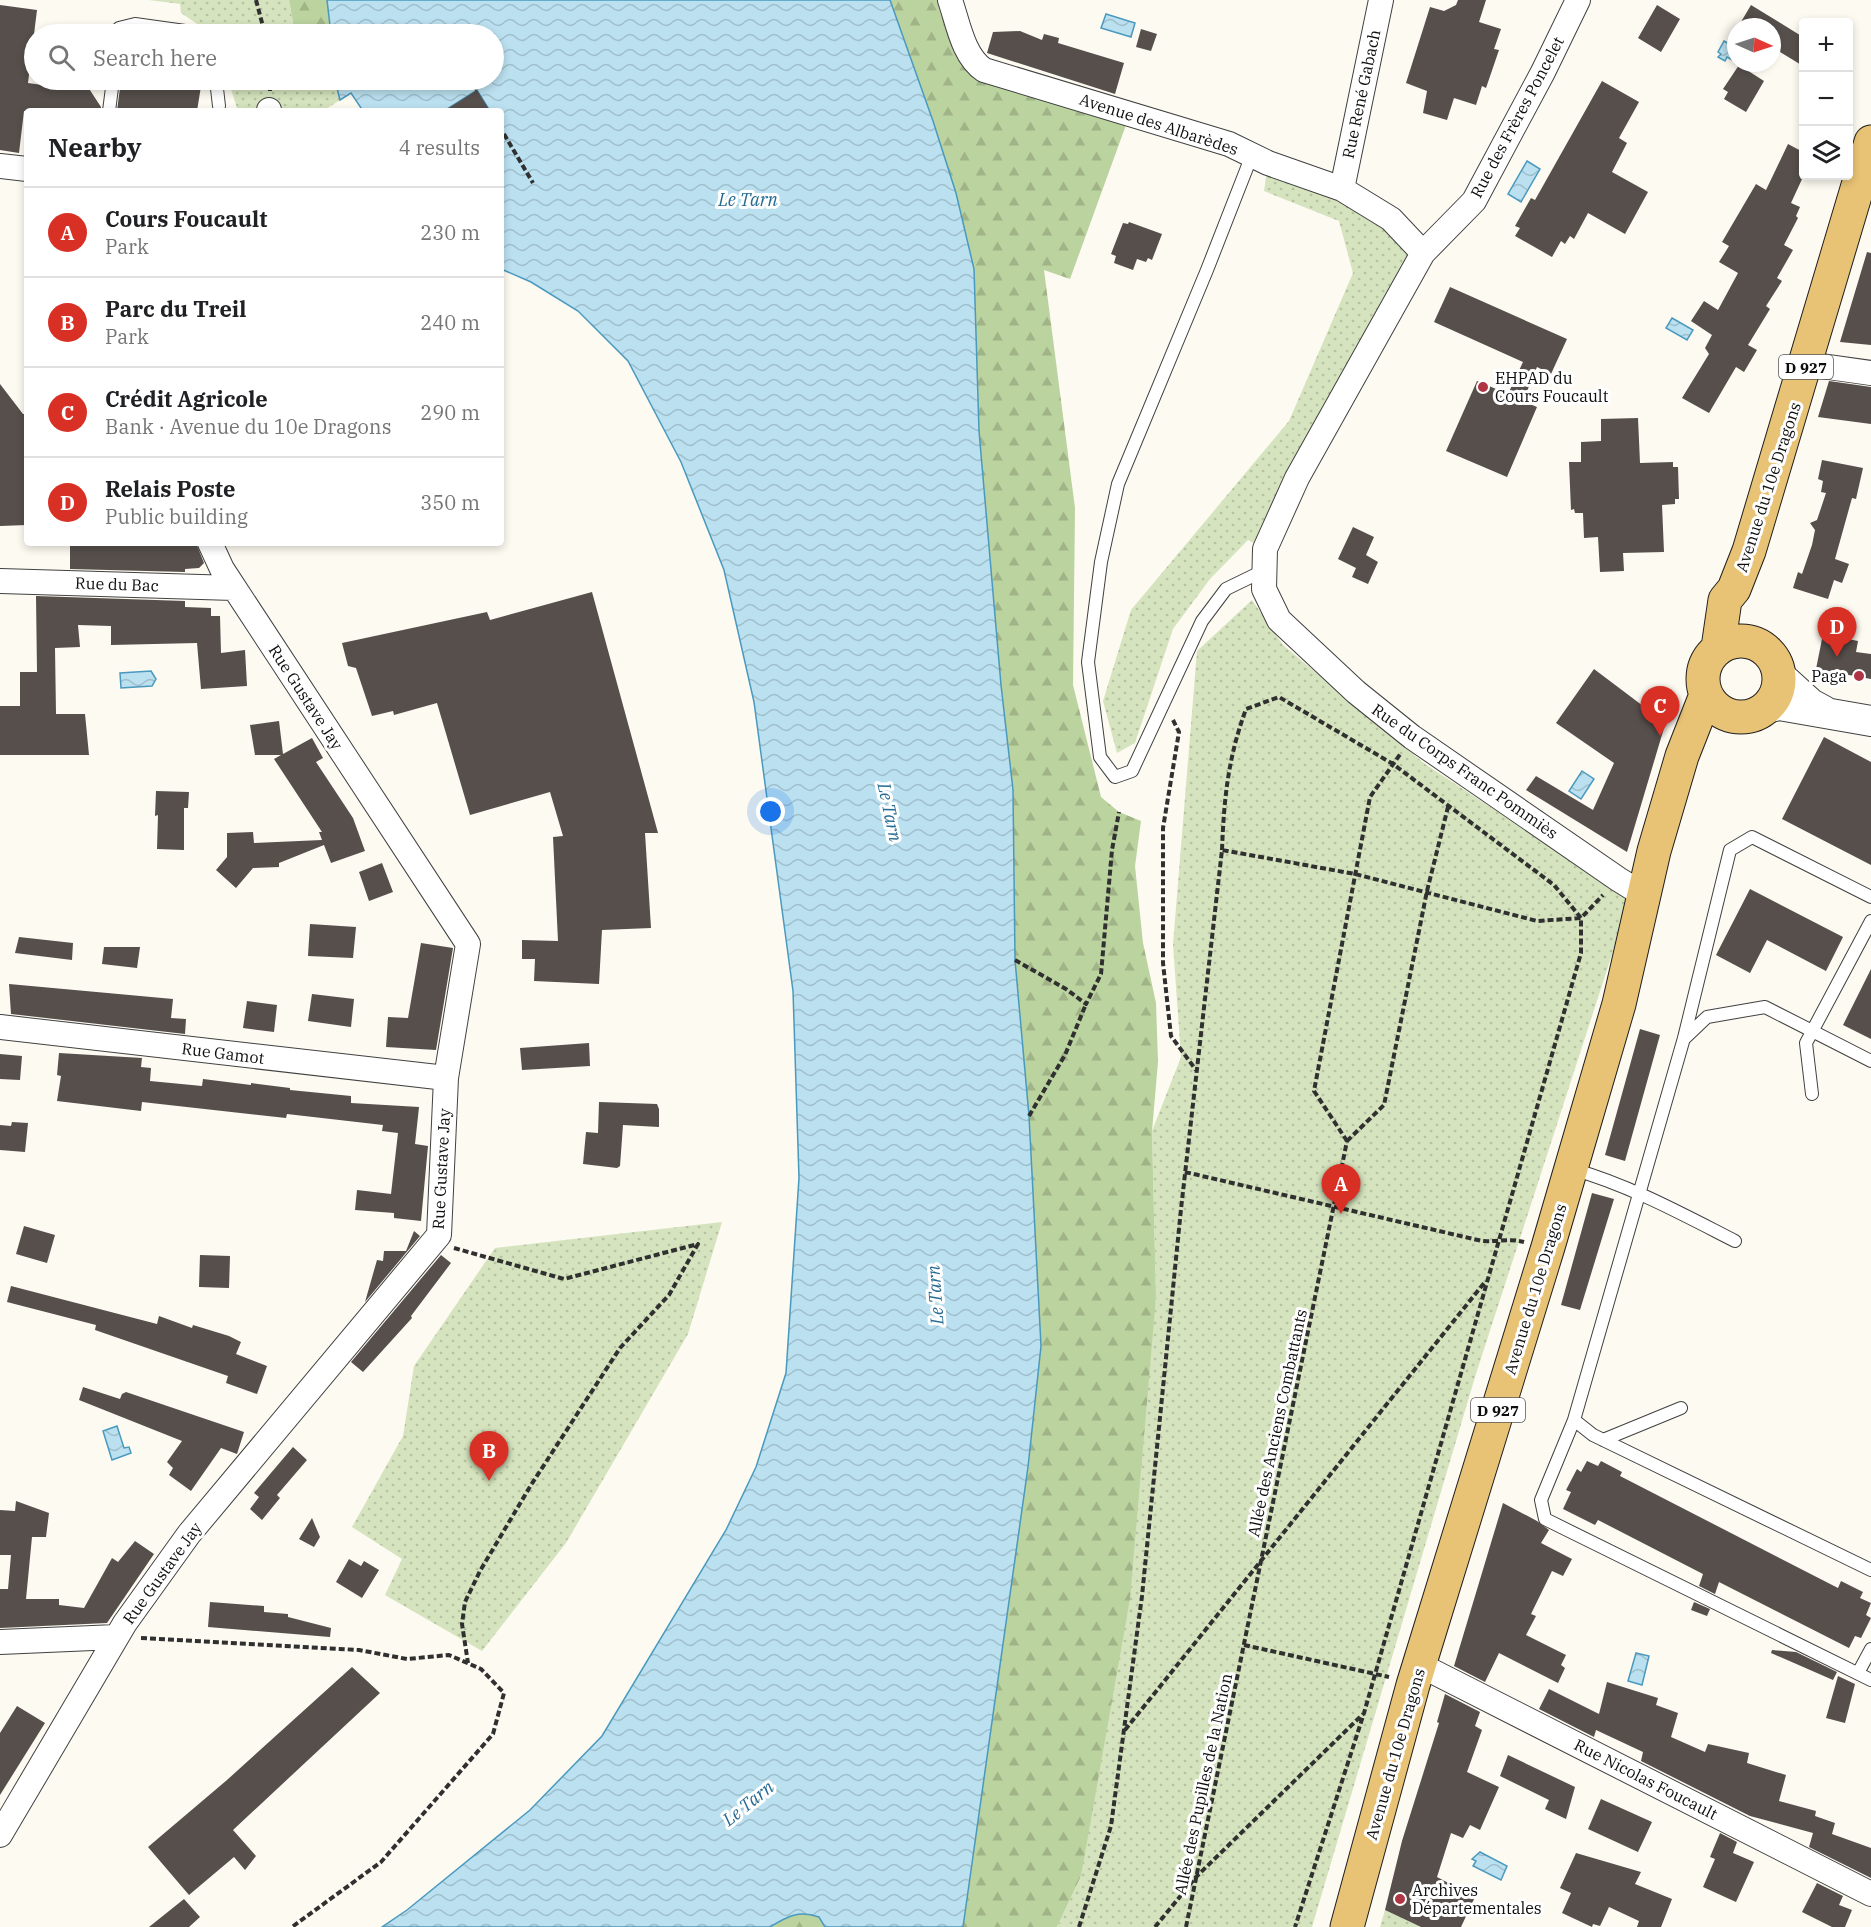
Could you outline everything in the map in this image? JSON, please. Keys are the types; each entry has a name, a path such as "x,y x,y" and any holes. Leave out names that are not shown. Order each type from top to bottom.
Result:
{"main road":[{"name":"Avenue du 10e Dragons","path":"1718,648 1725,600 1734,589 1749,551 1807,364 1871,142"},
{"name":"Avenue du 10e Dragons","path":"1734,589 1745,630 1754,643"},
{"path":"1736,641 1754,643 1770,654 1778,674 1777,690 1751,713 1716,708 1706,695 1703,674 1707,662 1718,648 1736,641"},
{"name":"Avenue du 10e Dragons","path":"1347,1927 1416,1675 1548,1247 1619,1004 1632,885 1706,695"},
{"name":"Avenue du 10e Dragons","path":"1632,885 1664,854 1698,762 1711,741 1751,713"}],"street":[{"name":"Avenue des Albarèdes","path":"950,0 969,53 975,64 984,70 1230,144 1342,189 1391,219 1423,253"},
{"name":"Rue René Gabach","path":"1342,189 1381,0"},
{"name":"Rue des Frères Poncelet","path":"1423,253 1474,201 1543,72 1578,0"},
{"path":"0,166 24,169"},
{"name":"Rue du Corps Franc Pommiès","path":"1423,253 1297,478 1265,549 1264,589 1279,620 1356,692 1412,737 1632,885"},
{"path":"1807,364 1871,373"},
{"name":"Rue Gustave Jay","path":"0,1835 116,1637 189,1534 439,1235 446,1078 468,944 234,588 212,546"},
{"name":"Rue du Bac","path":"0,581 234,588"},
{"path":"1778,674 1811,704 1830,713"},
{"path":"1751,713 1779,705 1871,720"},
{"name":"Rue Gamot","path":"0,1027 446,1078"},
{"path":"0,1642 116,1637"},
{"name":"Rue Nicolas Foucault","path":"1416,1675 1871,1894"}],"lane":[{"path":"109,108 112,90"},
{"path":"217,90 219,106"},
{"path":"1252,154 1208,270 1119,484 1106,540 1088,662 1100,757 1115,777 1132,771 1202,621 1226,590 1265,570"},
{"path":"1871,897 1752,837 1730,850 1684,1038 1574,1419 1540,1500 1545,1519 1871,1680"},
{"path":"1812,1094 1806,1043 1871,921"},
{"path":"1684,1038 1707,1017 1765,1007 1871,1061"},
{"path":"1570,1168 1598,1176 1640,1193 1735,1241"},
{"path":"1603,1440 1681,1408"},
{"path":"1574,1419 1603,1440 1871,1570"},
{"path":"1858,1673 1871,1649"}],"path":[{"path":"256,0 262,24"},
{"path":"504,134 533,183"},
{"path":"1079,1927 1111,1826 1125,1730 1142,1596 1185,1172 1222,850 1224,792 1233,744 1246,709 1279,697 1393,764 1554,885 1581,918 1581,953 1364,1713 1295,1927"},
{"path":"1164,704 1179,732 1162,828 1163,963 1171,1036 1197,1071"},
{"path":"1412,737 1370,797 1314,1091 1347,1141 1384,1106 1427,891 1448,807"},
{"path":"1029,1116 1065,1055 1101,974 1112,850 1119,812"},
{"path":"1222,850 1355,874 1537,921 1581,918 1632,885"},
{"path":"1015,960 1066,989 1086,1004"},
{"name":"Allée des Anciens Combattants","path":"1244,1645 1347,1141"},
{"path":"1185,1172 1497,1242 1510,1238 1548,1247"},
{"path":"435,1241 470,1255 564,1279 698,1244 669,1295 620,1348 531,1485 480,1571 465,1602 462,1624 468,1663"},
{"path":"1125,1730 1488,1280"},
{"path":"116,1637 347,1649 407,1659 449,1655 482,1669 504,1693 493,1734 381,1862 292,1927"},
{"path":"1244,1645 1375,1672 1416,1675"},
{"name":"Allée des Pupilles de la Nation","path":"1186,1927 1244,1645"},
{"path":"1155,1927 1196,1877 1364,1713"}],"green space":[{"path":"149,0 289,0 293,24 197,24 181,13 180,4"},
{"path":"289,0 327,0 330,24 293,24"},
{"path":"890,0 950,0 969,53 1126,125 1070,279 1044,270 1075,508 1073,685 1101,797 1119,812 1141,821 1135,866 1143,943 1156,1003 1158,1062 1152,1131 1156,1297 1130,1599 1081,1876 1057,1927 963,1927 1028,1467 1041,1346 1029,1116 1015,960 1013,790 1001,685 979,431 974,269 933,121"},
{"path":"231,90 338,90 340,100 328,108 237,108"},
{"path":"1268,163 1290,169 1423,253 1265,549 1248,540 1210,579 1173,629 1135,743 1117,753 1103,701 1131,610 1289,421 1353,273 1339,221 1264,191"},
{"path":"1252,600 1283,645 1425,764 1630,899 1475,1377 1312,1927 1057,1927 1081,1876 1156,1297 1152,1131 1181,1057 1173,944 1197,651"},
{"path":"722,1222 688,1334 566,1543 482,1651 385,1595 402,1559 352,1527 403,1436 414,1366 495,1248"},
{"path":"1385,1910 1421,1927 1380,1927"},
{"path":"805,1912 819,1917 825,1927 770,1927 790,1914"}],"water":[{"name":"Le Tarn","path":"327,0 890,0 933,121 956,193 974,269 979,431 1001,685 1013,790 1015,960 1029,1116 1041,1346 1028,1467 963,1927 825,1927 819,1917 799,1914 770,1927 382,1927 407,1910 530,1810 602,1736 726,1530 756,1467 786,1373 799,1178 793,991 754,702 724,570 681,462 628,361 578,311 531,282 504,270 504,108 488,108 477,90 504,90 504,24 330,24"},
{"path":"1106,14 1135,23 1131,37 1101,28"},
{"path":"1724,41 1727,43 1725,61 1718,57 1721,54 1718,52"},
{"name":"Le Tarn","path":"338,90 477,90 449,108 361,108 351,93 340,100"},
{"path":"1527,161 1540,169 1521,202 1508,194"},
{"path":"1672,318 1693,330 1687,340 1666,328"},
{"path":"151,671 156,679 152,686 121,688 120,673"},
{"path":"1582,771 1594,779 1581,799 1569,791"},
{"path":"117,1426 124,1448 129,1447 131,1453 112,1460 103,1431"},
{"path":"1636,1653 1649,1656 1642,1685 1628,1681"},
{"path":"1480,1852 1507,1866 1501,1880 1473,1866 1476,1861 1472,1859"}],"building":[{"path":"1458,0 1486,0 1479,22 1501,29 1494,49 1499,50 1486,88 1482,86 1476,105 1454,98 1447,120 1423,113 1427,91 1406,83 1430,7 1444,11 1456,5"},
{"path":"0,5 37,10 35,24 24,24 24,90 90,90 101,108 24,108 19,153 0,150"},
{"path":"1657,5 1680,19 1661,52 1638,38"},
{"path":"1751,5 1772,18 1743,18"},
{"path":"1781,23 1799,35 1799,64 1781,53"},
{"path":"1141,29 1157,34 1151,51 1136,47"},
{"path":"1020,31 1042,40 1044,34 1059,38 1058,43 1124,63 1115,94 987,53 993,32"},
{"path":"1734,72 1750,72 1764,81 1746,112 1724,99 1728,92 1723,89"},
{"path":"1602,81 1639,102 1619,138 1627,143 1612,172 1648,192 1625,234 1588,213 1574,239 1570,236 1565,244 1561,241 1552,257 1515,236 1520,228 1515,226 1531,198 1535,200"},
{"path":"120,90 200,90 197,108 117,108"},
{"path":"477,90 488,108 449,108"},
{"path":"1788,144 1799,150 1799,180 1802,180 1791,203 1800,207 1796,216 1798,218 1784,245 1793,250 1777,278 1782,281 1766,306 1770,309 1748,345 1757,350 1744,372 1736,367 1709,413 1682,398 1709,354 1705,348 1712,335 1691,321 1704,301 1718,310 1738,273 1719,262 1729,246 1722,242 1756,184 1766,190"},
{"path":"1129,222 1162,234 1152,260 1148,258 1146,262 1137,259 1133,270 1114,263 1116,256 1111,254 1123,223 1128,224"},
{"path":"1867,252 1871,253 1871,345 1840,342"},
{"name":"EHPAD du Cours Foucault","path":"1450,287 1567,339 1551,374 1537,367 1523,401 1537,407 1507,477 1446,451 1477,381 1508,394 1523,362 1434,322"},
{"path":"1829,381 1871,387 1871,424 1818,417"},
{"path":"0,384 24,414 24,525 0,526"},
{"path":"1638,418 1640,463 1673,462 1673,467 1678,467 1679,499 1675,499 1675,504 1662,505 1664,552 1623,553 1624,571 1600,572 1598,537 1584,538 1583,513 1575,513 1574,509 1571,510 1569,462 1581,462 1581,442 1601,441 1601,419"},
{"path":"1822,460 1863,468 1856,499 1852,498 1835,559 1849,564 1842,583 1834,580 1828,599 1793,588 1798,572 1802,574 1812,545 1815,530 1810,523 1817,520 1826,493 1821,492 1823,481 1818,479"},
{"path":"1353,527 1374,537 1366,555 1378,562 1368,584 1352,577 1356,568 1338,559"},
{"path":"70,546 197,546 204,563 199,568 185,569 185,572 70,569"},
{"path":"592,592 658,833 645,833 651,928 602,930 599,984 534,981 535,959 522,959 522,940 558,941 553,837 563,836 550,792 470,815 437,703 394,715 393,711 372,716 356,668 348,666 342,643 487,612 490,620"},
{"path":"36,596 185,601 185,607 211,608 211,616 220,616 221,653 245,650 247,686 201,689 197,643 111,645 111,626 78,625 80,647 55,648 56,714 85,714 89,755 0,755 0,706 20,706 20,672 37,672"},
{"path":"1823,634 1858,641 1856,652 1871,654 1871,679 1816,669"},
{"path":"1594,669 1651,712 1667,718 1627,852 1526,790 1536,776 1593,810 1614,763 1556,723"},
{"path":"279,721 283,754 312,738 323,758 316,762 353,818 365,851 331,863 324,845 279,863 279,867 253,868 236,888 216,870 227,857 227,833 253,832 254,843 322,840 319,832 322,832 274,759 281,755 255,755 250,725"},
{"path":"1824,737 1871,762 1871,865 1782,819"},
{"path":"156,791 189,792 188,808 184,808 184,850 157,849"},
{"path":"382,863 393,892 369,901 359,872"},
{"path":"1750,889 1843,937 1826,971 1767,940 1750,973 1716,955"},
{"path":"310,924 356,927 353,958 308,956"},
{"path":"19,937 73,943 72,960 15,953"},
{"path":"421,943 453,948 436,1050 386,1047 388,1017 408,1018"},
{"path":"104,947 140,947 137,968 102,964"},
{"path":"1871,969 1871,1039 1843,1025"},
{"path":"9,984 173,999 171,1018 186,1019 185,1034 11,1014"},
{"path":"312,994 354,999 351,1027 308,1021"},
{"path":"247,1001 277,1005 274,1032 243,1028"},
{"path":"1640,1029 1660,1035 1625,1161 1605,1155"},
{"path":"589,1043 590,1066 522,1070 520,1048"},
{"path":"59,1053 142,1058 141,1067 151,1068 150,1081 202,1086 203,1079 251,1085 251,1083 290,1088 290,1090 351,1096 351,1103 419,1107 415,1144 428,1146 421,1221 394,1218 394,1213 355,1210 357,1190 391,1194 398,1133 382,1131 383,1125 287,1114 286,1118 142,1102 141,1111 57,1101 61,1076 57,1075"},
{"path":"0,1054 22,1056 20,1080 0,1079"},
{"path":"599,1102 657,1104 659,1109 659,1127 623,1125 620,1166 617,1168 583,1164 586,1132 598,1133"},
{"path":"12,1122 28,1123 25,1152 0,1150 0,1125 11,1126"},
{"path":"1592,1193 1614,1199 1580,1310 1561,1305"},
{"path":"24,1226 55,1235 47,1263 16,1254"},
{"path":"414,1231 420,1236 365,1302 377,1260 383,1261 384,1251 406,1251"},
{"path":"200,1255 230,1256 229,1288 199,1287"},
{"path":"441,1255 451,1263 411,1316 412,1318 363,1372 351,1362"},
{"path":"11,1286 157,1324 159,1316 192,1328 193,1325 229,1336 241,1342 236,1354 267,1366 257,1394 226,1383 228,1376 95,1330 96,1325 7,1302"},
{"path":"83,1387 120,1399 126,1392 244,1432 237,1454 221,1448 191,1491 169,1475 173,1468 167,1462 182,1441 79,1400"},
{"path":"293,1447 307,1460 277,1495 280,1498 262,1520 250,1509 259,1497 254,1493"},
{"path":"1587,1461 1598,1466 1601,1461 1622,1472 1620,1476 1838,1588 1841,1581 1863,1592 1860,1598 1871,1603 1866,1615 1871,1618 1861,1638 1855,1636 1849,1648 1719,1582 1715,1594 1699,1586 1703,1574 1598,1520 1595,1525 1563,1509 1571,1492 1566,1490 1577,1469 1581,1472"},
{"path":"16,1501 49,1513 46,1537 32,1537 26,1599 59,1599 59,1605 84,1608 112,1558 118,1562 135,1541 154,1554 107,1623 0,1628 0,1589 8,1589 11,1555 0,1555 0,1510 15,1511"},
{"path":"1503,1503 1549,1530 1541,1543 1572,1559 1563,1576 1552,1571 1531,1614 1536,1616 1526,1635 1566,1655 1561,1665 1565,1668 1558,1683 1499,1653 1485,1682 1454,1666"},
{"path":"312,1518 320,1537 314,1547 299,1539"},
{"path":"349,1559 361,1566 364,1561 379,1570 362,1598 336,1582"},
{"path":"210,1602 264,1606 264,1612 288,1614 288,1617 331,1628 330,1637 208,1627"},
{"path":"1694,1602 1710,1609 1707,1616 1691,1610"},
{"path":"1772,1650 1796,1652 1837,1672 1833,1680 1771,1653"},
{"path":"352,1667 380,1693 233,1830 256,1856 245,1870 234,1857 189,1895 148,1847 227,1780"},
{"path":"1838,1676 1855,1684 1845,1723 1826,1718"},
{"path":"1607,1682 1658,1698 1656,1705 1678,1713 1671,1737 1705,1752 1708,1744 1749,1753 1747,1763 1786,1775 1779,1801 1816,1811 1815,1816 1835,1823 1832,1834 1871,1848 1871,1878 1809,1847 1813,1833 1750,1816 1641,1761 1643,1752 1596,1730 1594,1737 1539,1709 1549,1689 1599,1714"},
{"path":"1445,1694 1480,1712 1475,1726 1482,1730 1467,1772 1499,1787 1480,1830 1470,1825 1463,1838 1451,1833 1437,1877 1475,1897 1461,1927 1421,1927 1385,1910 1402,1841 1439,1723 1437,1722"},
{"path":"17,1706 45,1723 0,1795 0,1733"},
{"path":"1508,1755 1575,1787 1566,1819 1545,1809 1549,1800 1500,1776"},
{"path":"1601,1799 1652,1822 1638,1852 1588,1829"},
{"path":"1720,1833 1737,1842 1733,1853 1754,1862 1736,1902 1703,1887 1715,1859 1710,1857"},
{"path":"1576,1853 1641,1872 1635,1884 1672,1899 1661,1927 1637,1927 1639,1921 1609,1907 1600,1926 1593,1924 1592,1927 1562,1913 1571,1893 1560,1888"},
{"path":"1817,1883 1843,1896 1839,1905 1852,1910 1845,1927 1832,1927 1802,1912"},
{"path":"184,1899 200,1917 189,1927 149,1927"}],"place":[{"name":"EHPAD du Cours Foucault","path":"1483,387"},
{"name":"Relais Poste","path":"1837,657"},
{"name":"Paga","path":"1859,676"},
{"name":"Crédit Agricole","path":"1660,736"},
{"name":"Cours Foucault","path":"1341,1214"},
{"name":"Parc du Treil","path":"489,1481"},
{"name":"Archives Départementales","path":"1400,1899"}]}
